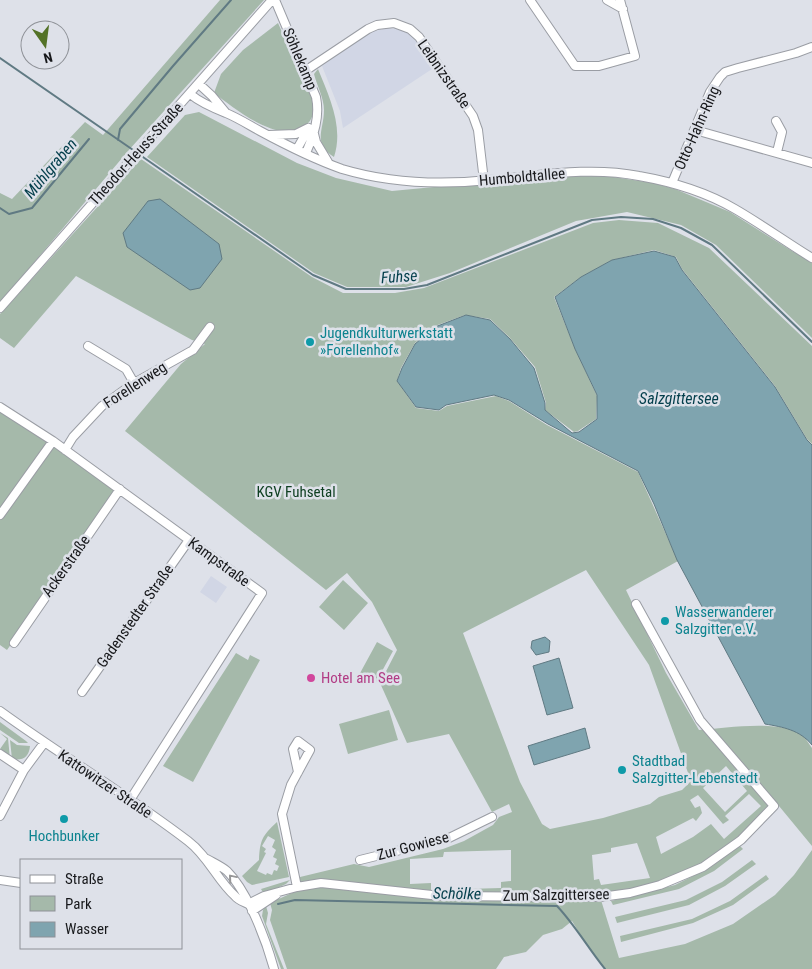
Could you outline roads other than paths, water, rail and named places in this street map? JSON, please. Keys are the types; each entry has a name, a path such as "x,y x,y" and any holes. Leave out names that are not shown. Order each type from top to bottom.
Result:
{"street":[{"path":"530,0 574,66 599,66 635,56 620,0"},
{"path":"607,0 623,9"},
{"name":"Söhlekamp","path":"273,1 305,71 319,108 314,134 306,153"},
{"name":"Theodor-Heuss-Straße","path":"0,308 273,1"},
{"name":"Leibnizstraße","path":"305,71 377,25 394,23 410,29 432,54 473,116 478,130 484,181"},
{"name":"Otto-Hahn-Ring","path":"672,183 713,85 726,72 811,50"},
{"name":"Humboldtallee","path":"199,84 226,113"},
{"name":"Humboldtallee","path":"190,94 202,103 306,153 342,168 396,180 437,183 484,181 563,172 603,172 637,175 672,183 705,194 734,208 812,258"},
{"path":"297,149 308,128 317,119"},
{"path":"776,121 782,132 777,152"},
{"path":"269,135 296,134 308,128"},
{"path":"695,130 812,163"},
{"path":"314,134 316,142 328,162"},
{"name":"Forellenweg","path":"66,450 73,437 102,406 134,383 193,350 210,327"},
{"path":"88,346 126,369 134,383"},
{"name":"Kampstraße","path":"0,407 66,450 262,593 130,800"},
{"path":"0,515 53,441"},
{"name":"Ackerstraße","path":"14,643 120,489"},
{"name":"Gadenstedter Straße","path":"82,692 189,540"},
{"name":"Zum Salzgittersee","path":"250,908 264,896 297,886 320,883 338,883 442,896 601,897 630,893 660,885 703,867 741,840 774,806 700,720 636,604"},
{"name":"Kattowitzer Straße","path":"0,711 190,842 207,859 220,865 228,872 242,889 267,947 274,969"},
{"path":"0,816 24,770 44,743"},
{"path":"0,754 24,770"},
{"path":"297,886 282,814 291,785 298,772"},
{"name":"Zur Gowiese","path":"360,860 449,838 492,817"},
{"path":"0,880 20,883"}],"water":[{"path":"160,199 219,244 222,259 200,288 190,290 127,247 123,233 148,201"},
{"name":"Salzgittersee","path":"654,251 675,257 682,270 775,387 807,440 812,445 812,745 797,733 785,728 765,724 677,560 638,471 548,424 509,400 494,395 446,405 439,410 416,407 397,381 415,344 435,327 466,315 490,320 510,339 534,368 545,403 545,410 572,433 579,432 597,419 597,395 575,349 555,297 581,277 612,260"},
{"path":"545,637 550,641 549,652 536,655 531,648 532,641"},
{"path":"559,658 573,708 547,715 533,666"},
{"path":"585,728 590,748 534,765 528,746"}],"waterway":[{"path":"118,140 120,129 231,0"},
{"name":"Fuhse","path":"0,58 136,152"},
{"name":"Mühlgraben","path":"0,208 9,214 32,208 89,139"},
{"name":"Fuhse","path":"140,155 313,275 346,289 404,289 427,285 592,220 621,217 653,219 681,228 712,245 812,342"},
{"name":"Schölke","path":"278,904 295,900 557,906 605,969"}],"place":[{"name":"Jugendkulturwerkstatt »Forellenhof«","path":"310,342"},
{"name":"Wasserwanderer Salzgitter e.V.","path":"665,621"},
{"name":"Hotel am See","path":"311,678"},
{"name":"Stadtbad Salzgitter-Lebenstedt","path":"622,770"},
{"name":"Hochbunker","path":"64,819"}],"park label":[{"name":"KGV Fuhsetal","path":"296,492"}]}
